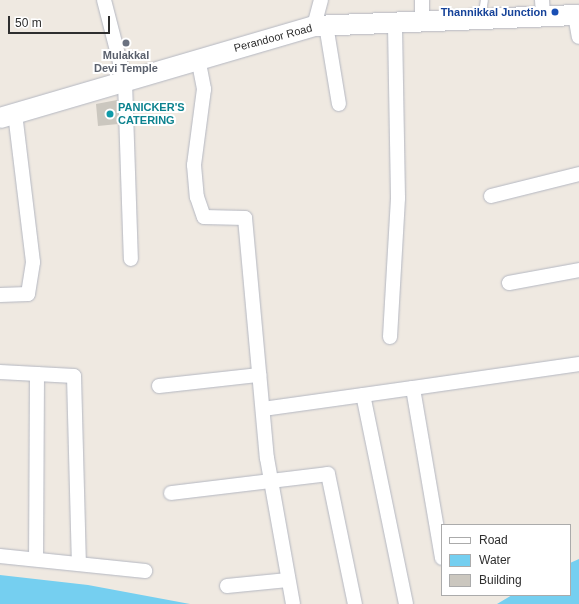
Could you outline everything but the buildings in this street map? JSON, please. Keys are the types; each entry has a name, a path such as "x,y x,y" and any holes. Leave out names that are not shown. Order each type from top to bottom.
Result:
{"main road":[{"name":"Perandoor Road","path":"8,115 125,82 198,58 320,26 422,22 482,9 543,8 577,15"}],"street":[{"path":"104,0 125,82 131,259"},
{"path":"321,0 320,26 339,104"},
{"path":"422,0 422,22"},
{"path":"577,15 579,37"},
{"path":"390,337 398,198 395,24"},
{"path":"198,58 204,89 194,165 197,197 204,217 245,218 263,409 272,479 293,604"},
{"path":"0,294 28,294 33,262 8,115"},
{"path":"491,196 579,174"},
{"path":"509,283 579,270"},
{"path":"263,409 579,364"},
{"path":"0,372 74,376 79,562"},
{"path":"36,559 37,374"},
{"path":"159,386 259,375"},
{"path":"413,388 441,552"},
{"path":"363,395 406,604"},
{"path":"171,493 272,479 328,474 356,604"},
{"path":"0,556 79,562 145,570"},
{"path":"227,586 288,580"}],"water":[{"path":"579,559 579,604 497,604 510,596 571,596 571,563"},
{"path":"0,575 88,585 190,604 0,604"}],"place":[{"name":"Thannikkal Junction","path":"555,12"},
{"name":"Mulakkal Devi Temple","path":"126,43"},
{"name":"PANICKER'S CATERING","path":"110,114"}]}
